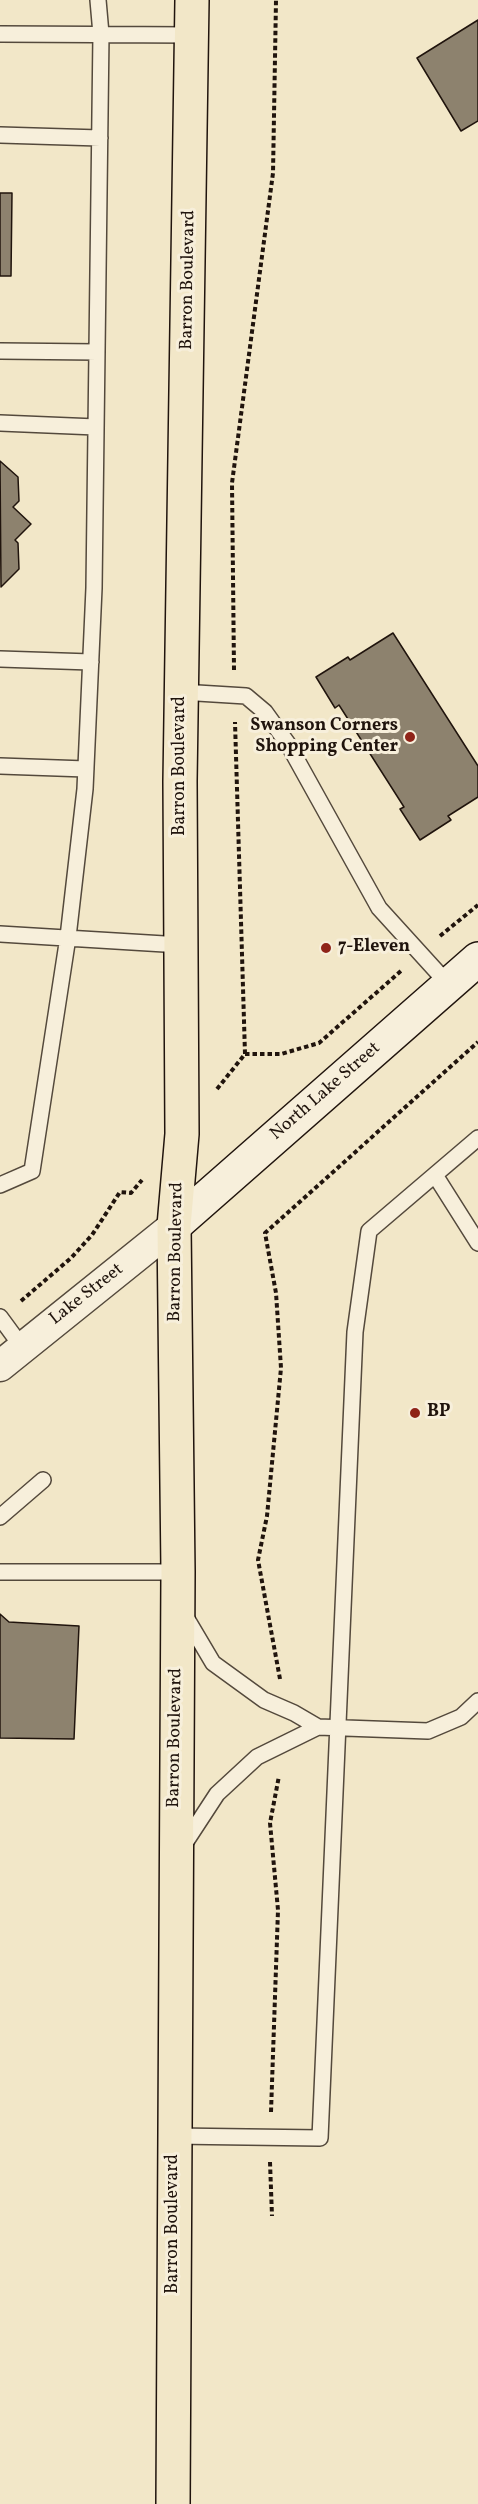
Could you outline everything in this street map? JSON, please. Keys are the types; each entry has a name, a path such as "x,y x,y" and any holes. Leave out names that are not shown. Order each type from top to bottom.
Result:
{"main road":[{"name":"Barron Boulevard","path":"173,2504 178,1588 174,1226 182,1134 182,693 192,0"}],"street":[{"name":"North Lake Street","path":"174,1226 478,959"},
{"name":"Lake Street","path":"11,1356 174,1226"}],"lane":[{"path":"0,1185 32,1171 68,937 86,769 91,662 96,427 101,34 98,0"},
{"path":"0,34 191,35"},
{"path":"0,135 100,138"},
{"path":"0,351 97,352"},
{"path":"0,423 96,427"},
{"path":"0,659 91,662"},
{"path":"182,693 246,696 266,712 283,736 379,908 449,985"},
{"path":"0,766 86,769"},
{"path":"0,934 181,945"},
{"path":"174,2136 320,2138 355,1332 369,1231 478,1138"},
{"path":"435,1175 478,1243"},
{"path":"0,1318 11,1356"},
{"path":"0,1517 43,1480"},
{"path":"0,1572 178,1588 213,1663 264,1700 318,1727 428,1731 461,1717 478,1701"},
{"path":"175,1858 216,1794 257,1757 318,1727"}],"path":[{"path":"276,0 273,173 232,483 234,696 245,1054 281,1054 319,1043 478,905"},
{"path":"265,1233 478,1042"},
{"path":"0,1318 71,1258 92,1235 120,1192 131,1193"}],"building":[{"path":"478,20 478,121 461,131 417,58"},
{"path":"0,193 12,193 11,276 0,276"},
{"path":"0,461 18,477 19,501 13,507 31,524 15,540 18,543 19,569 1,587"},
{"name":"Swanson Corners Shopping Center","path":"393,633 478,766 478,797 448,816 451,820 420,840 400,809 404,807 339,705 335,708 316,677 348,657 350,660"},
{"path":"0,1614 9,1622 79,1626 74,1739 0,1738"}],"place":[{"name":"Swanson Corners Shopping Center","path":"410,737"},
{"name":"7-Eleven","path":"326,948"},
{"name":"BP","path":"415,1413"}]}
